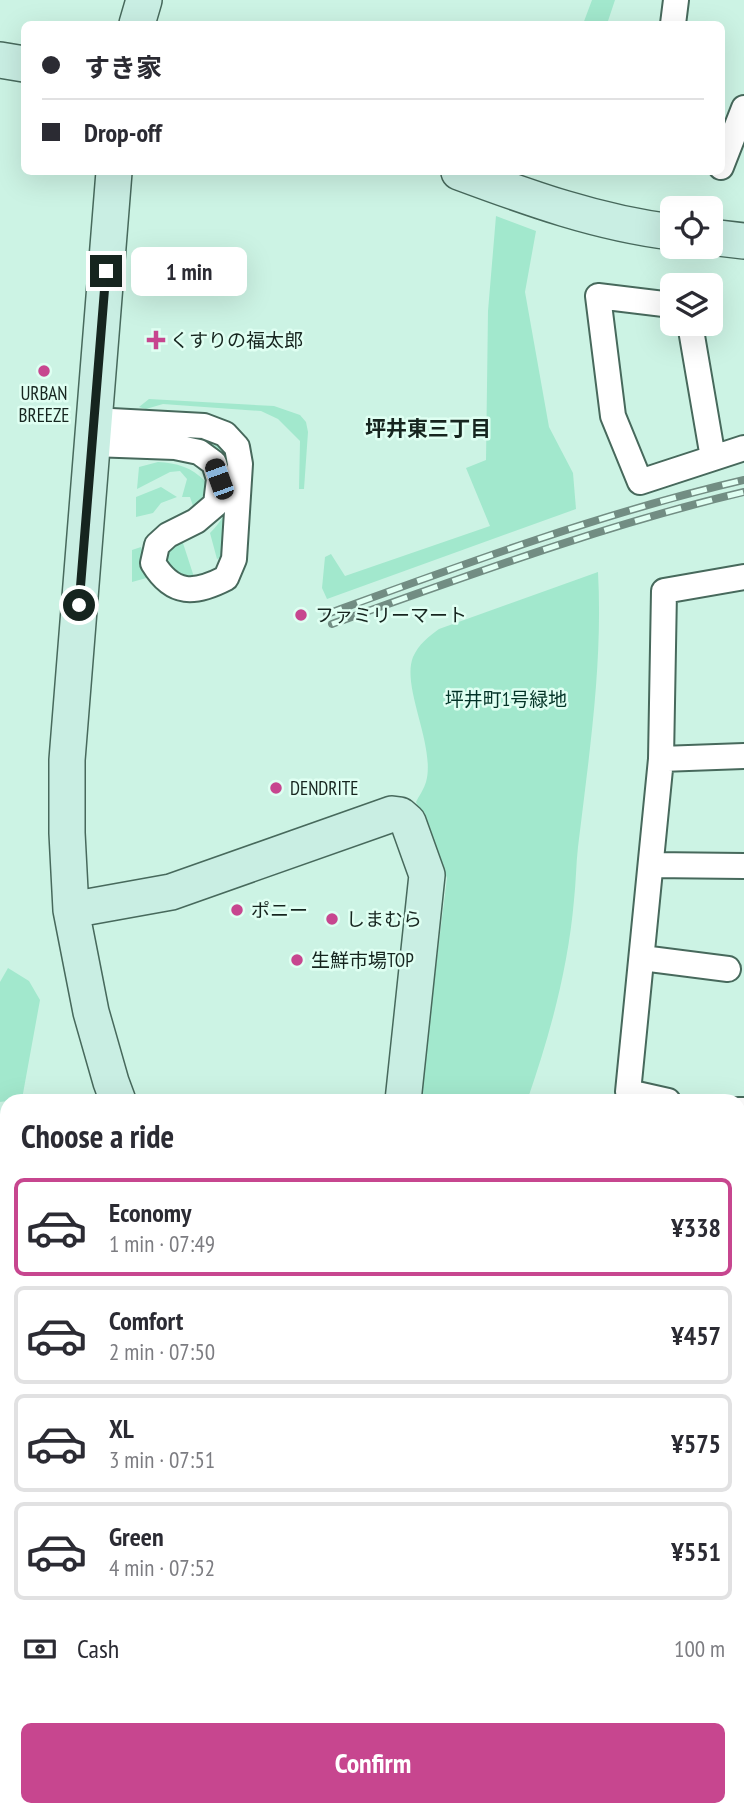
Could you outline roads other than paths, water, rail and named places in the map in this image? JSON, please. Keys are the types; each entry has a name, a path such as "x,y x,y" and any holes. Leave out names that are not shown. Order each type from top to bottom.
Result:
{"street":[{"path":"138,21 144,0"},
{"path":"673,21 676,0"},
{"path":"0,60 21,64"},
{"path":"725,157 744,108"},
{"path":"114,175 67,760 67,833 71,910 91,1012 115,1094"},
{"path":"467,175 525,197 617,224 660,230"},
{"path":"723,239 744,241"},
{"path":"660,304 598,296 612,416 640,482 744,448"},
{"path":"692,336 713,458"},
{"path":"204,426 225,435 237,447 240,464 234,559 226,578 205,589 179,588 162,577 153,563 157,545 168,535 196,521 216,504 219,479 214,463 199,452 93,432 204,426"},
{"path":"637,1094 628,1092 662,759 664,591 744,577"},
{"path":"662,759 744,756"},
{"path":"71,910 172,892 373,820 393,814 400,815 408,822 426,875 404,1094"},
{"path":"651,865 744,866"},
{"path":"642,958 728,969"}],"railway":[{"path":"327,614 586,524 744,480"},
{"path":"332,624 588,536 744,492"}],"place":[{"name":"くすりの福太郎","path":"156,340"},
{"name":"URBAN BREEZE","path":"44,371"},
{"name":"ファミリーマート","path":"301,615"},
{"name":"DENDRITE","path":"276,788"},
{"name":"ポニー","path":"237,910"},
{"name":"しまむら","path":"332,919"},
{"name":"生鮮市場TOP","path":"297,960"}],"district":[{"name":"坪井東三丁目","path":"428,428"}],"park label":[{"name":"坪井町1号緑地","path":"506,699"}]}
